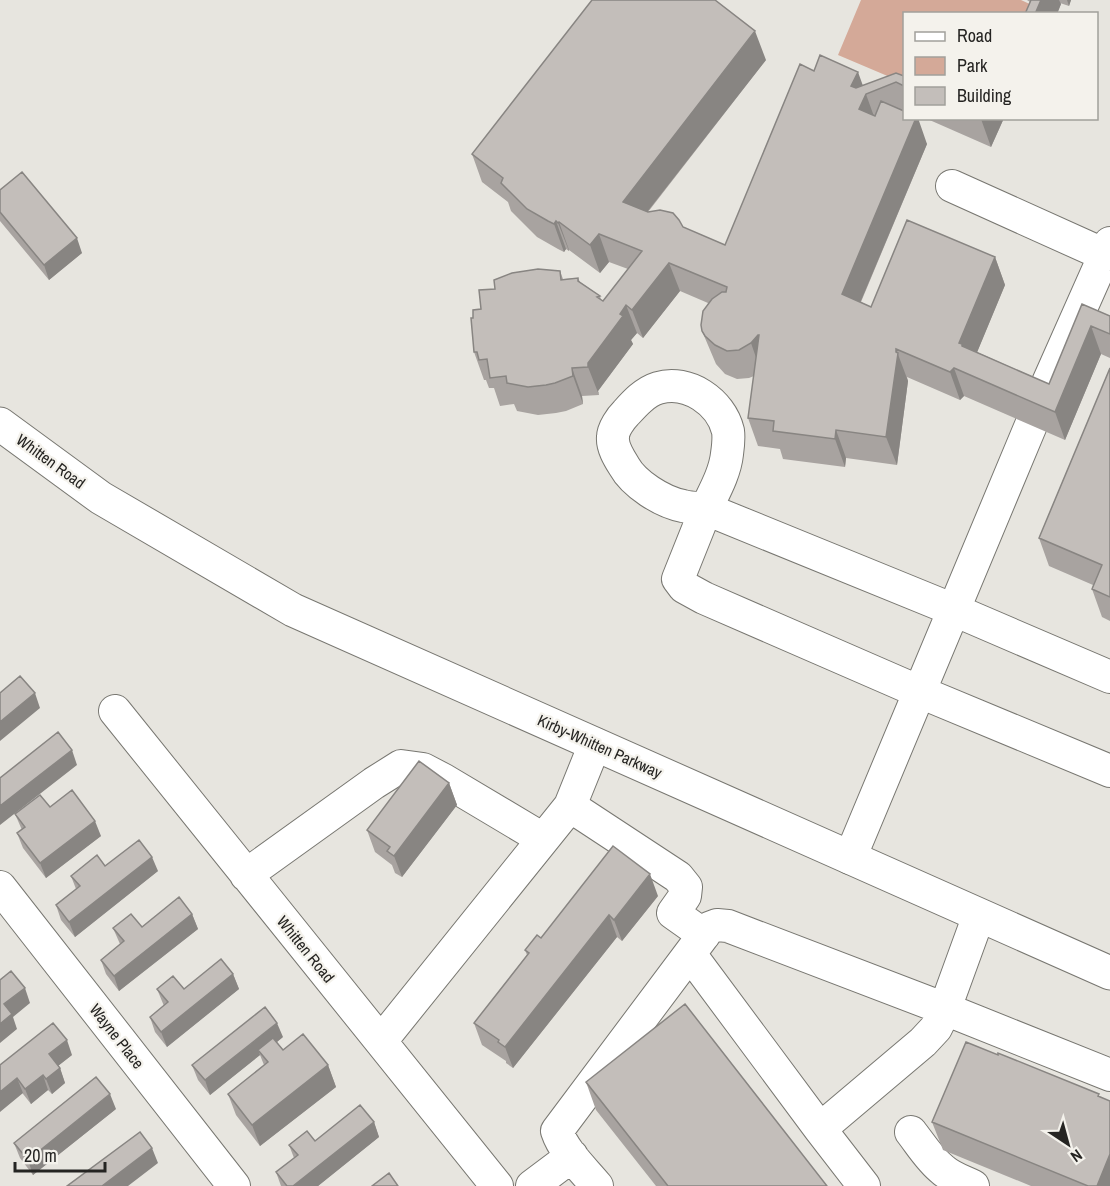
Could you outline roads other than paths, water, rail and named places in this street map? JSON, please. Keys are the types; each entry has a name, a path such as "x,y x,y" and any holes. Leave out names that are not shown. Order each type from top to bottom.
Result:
{"main road":[{"name":"Whitten Road","path":"0,424 101,498"},
{"name":"Kirby-Whitten Parkway","path":"101,498 293,610 1110,974"}],"street":[{"path":"850,858 1035,414 1107,249 952,186"},
{"path":"1110,677 954,610 706,509 678,579 684,587 704,598 920,692 1110,771"},
{"name":"Whitten Road","path":"115,711 497,1186"},
{"path":"381,1041 570,806 595,744"},
{"path":"246,874 401,766 423,769 543,839"},
{"path":"570,806 678,877 686,886 685,896 673,913 697,944 820,1129 864,1186"},
{"name":"Wayne Place","path":"0,887 234,1186"},
{"path":"820,1129 923,1042 936,1028 979,915"},
{"path":"597,1186 560,1139 557,1131 709,928 717,925 728,926 1110,1075"},
{"path":"912,1132 942,1170 973,1186"},
{"path":"532,1186 573,1156"}]}
